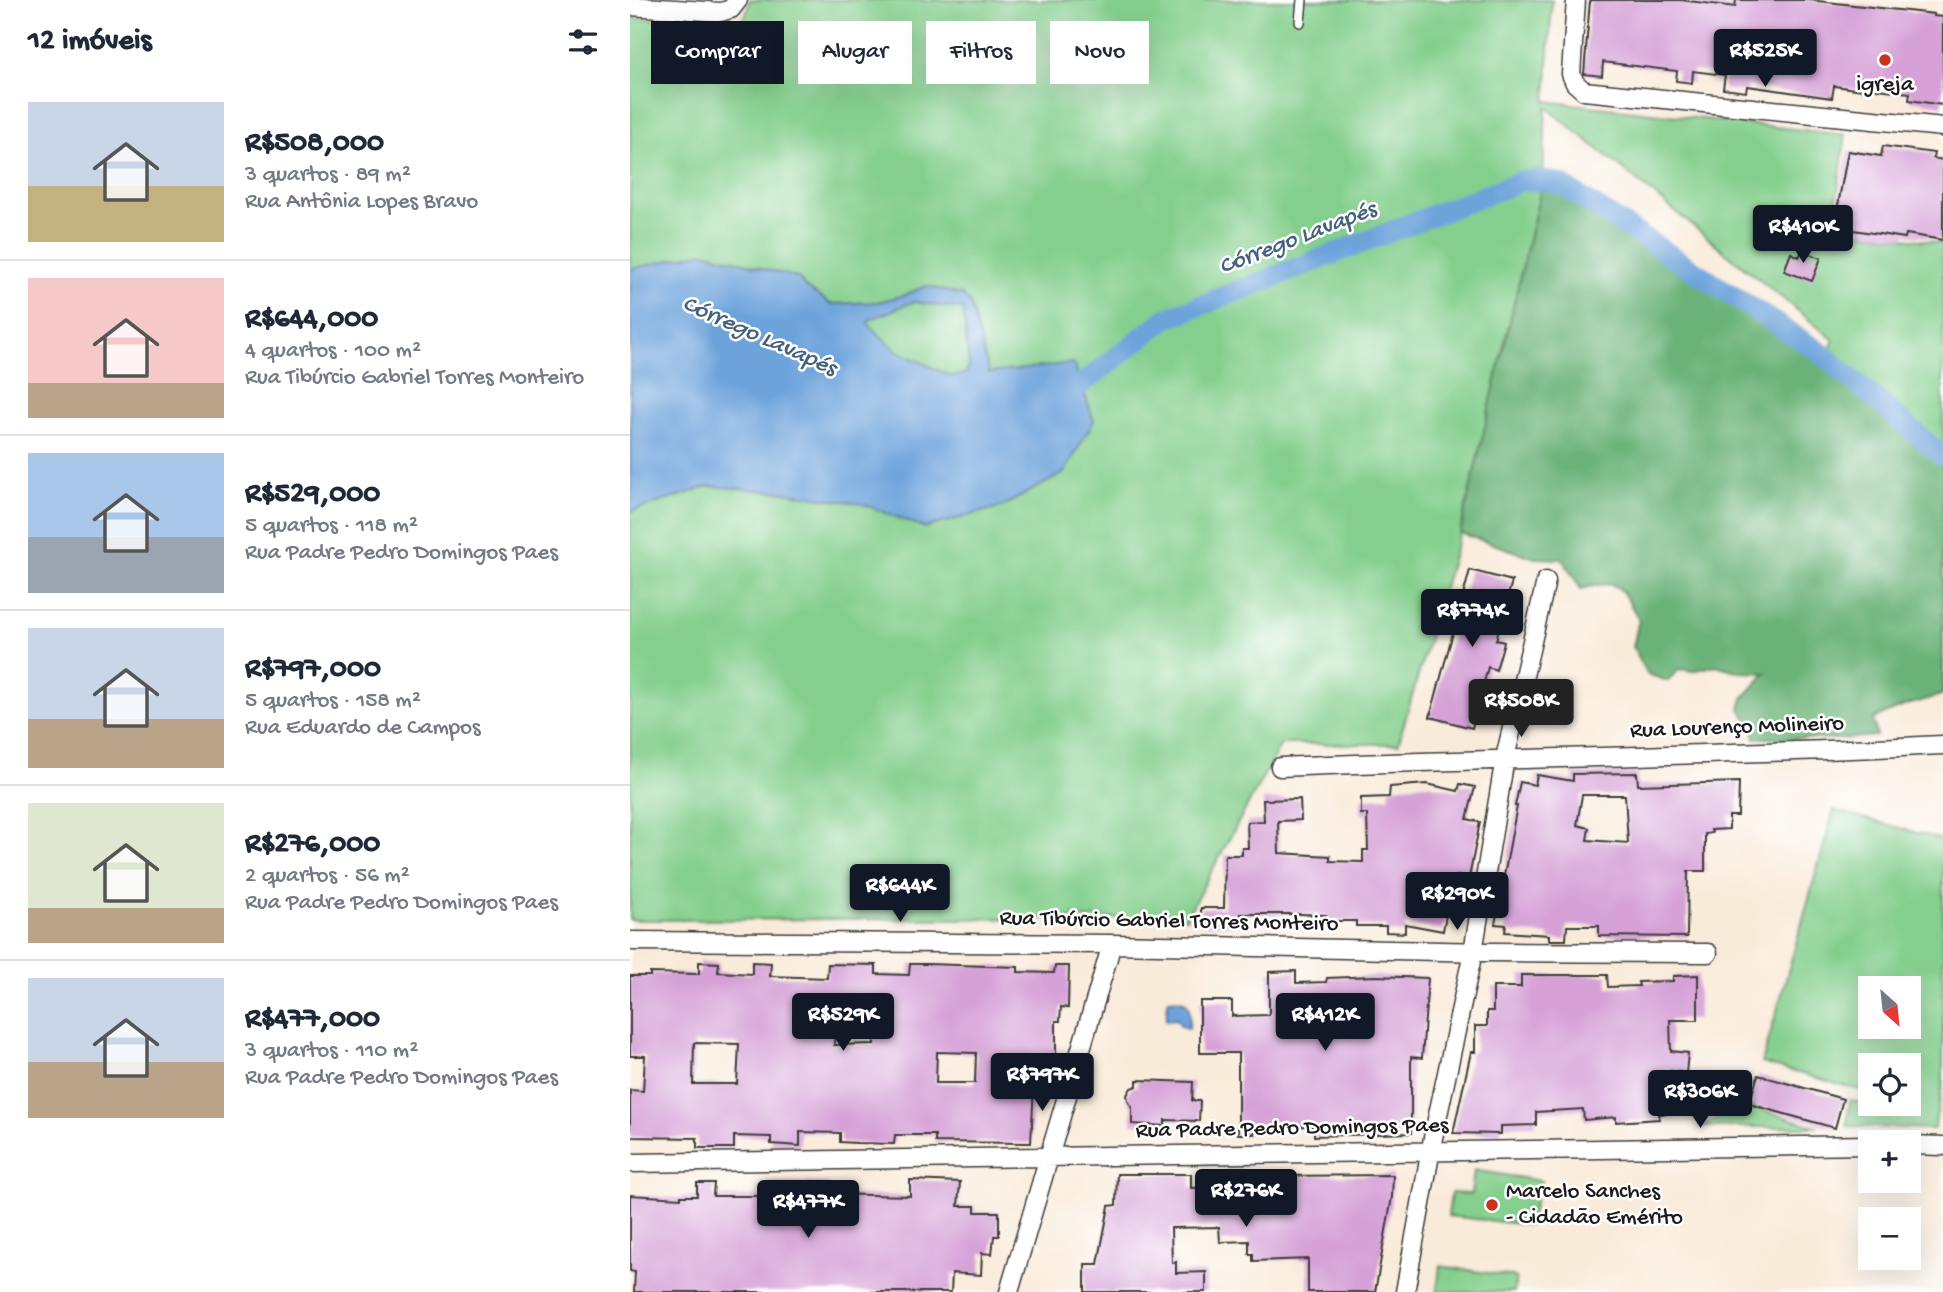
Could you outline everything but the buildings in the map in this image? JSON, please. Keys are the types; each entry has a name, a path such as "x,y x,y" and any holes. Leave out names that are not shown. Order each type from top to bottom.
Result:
{"street":[{"path":"1576,0 1570,74 1584,91 1943,127"},
{"path":"630,6 721,12 734,4"},
{"path":"1405,1292 1473,952 1505,758 1546,581"},
{"name":"Rua Lourenço Molineiro","path":"1280,767 1505,758 1763,754 1943,745"},
{"name":"Rua Tibúrcio Gabriel Torres Monteiro","path":"630,941 1112,944 1473,952 1708,953"},
{"path":"1009,1292 1112,944"},
{"name":"Rua Padre Pedro Domingos Paes","path":"630,1163 1858,1145"},
{"path":"1921,1145 1943,1146"}],"lane":[{"path":"1300,22 1302,0"}],"green space":[{"path":"749,0 1552,0 1546,101 1846,135 1832,229 1943,243 1943,456 1826,357 1834,340 1546,107 1543,180 1460,533 1398,744 1281,744 1186,918 630,920 630,18 682,21 651,21 651,84 784,84 784,21 739,21 748,8"},
{"path":"1543,180 1562,185 1820,352 1943,456 1941,695 1873,719 1877,736 1839,739 1755,738 1752,727 1740,708 1743,698 1766,673 1739,672 1716,665 1693,671 1679,669 1668,681 1647,674 1633,647 1639,619 1618,587 1604,584 1581,589 1562,559 1535,558 1460,533"},
{"path":"1834,810 1943,840 1943,1083 1934,1129 1847,1126 1850,1100 1858,1102 1858,1116 1921,1116 1921,1053 1858,1053 1858,1089 1762,1063"},
{"path":"1740,1103 1749,1106 1818,1127 1703,1127"},
{"name":"Marcelo Sanches - Cidadão Emérito","path":"1474,1170 1541,1181 1529,1225 1448,1216 1451,1193 1471,1194"},
{"path":"1440,1266 1516,1277 1514,1292 1437,1292"}],"water":[{"path":"704,252 799,278 804,286 831,304 877,302 926,286 962,295 970,303 989,373 1074,363 1094,421 1064,473 1003,506 925,528 863,504 783,492 709,486 630,512 630,269","holes":["912,302 963,309 969,367 960,376 951,376 897,351 868,324 869,320"]},
{"path":"1168,1000 1182,1000 1186,1003 1189,1010 1189,1028 1181,1026 1177,1019 1166,1020"}],"waterway":[{"name":"Córrego Lavapés","path":"1060,401 1165,319 1521,181 1543,180 1562,185 1820,352 1943,456"}],"place":[{"name":"igreja","path":"1885,60"},
{"name":"Marcelo Sanches - Cidadão Emérito","path":"1492,1205"}]}
